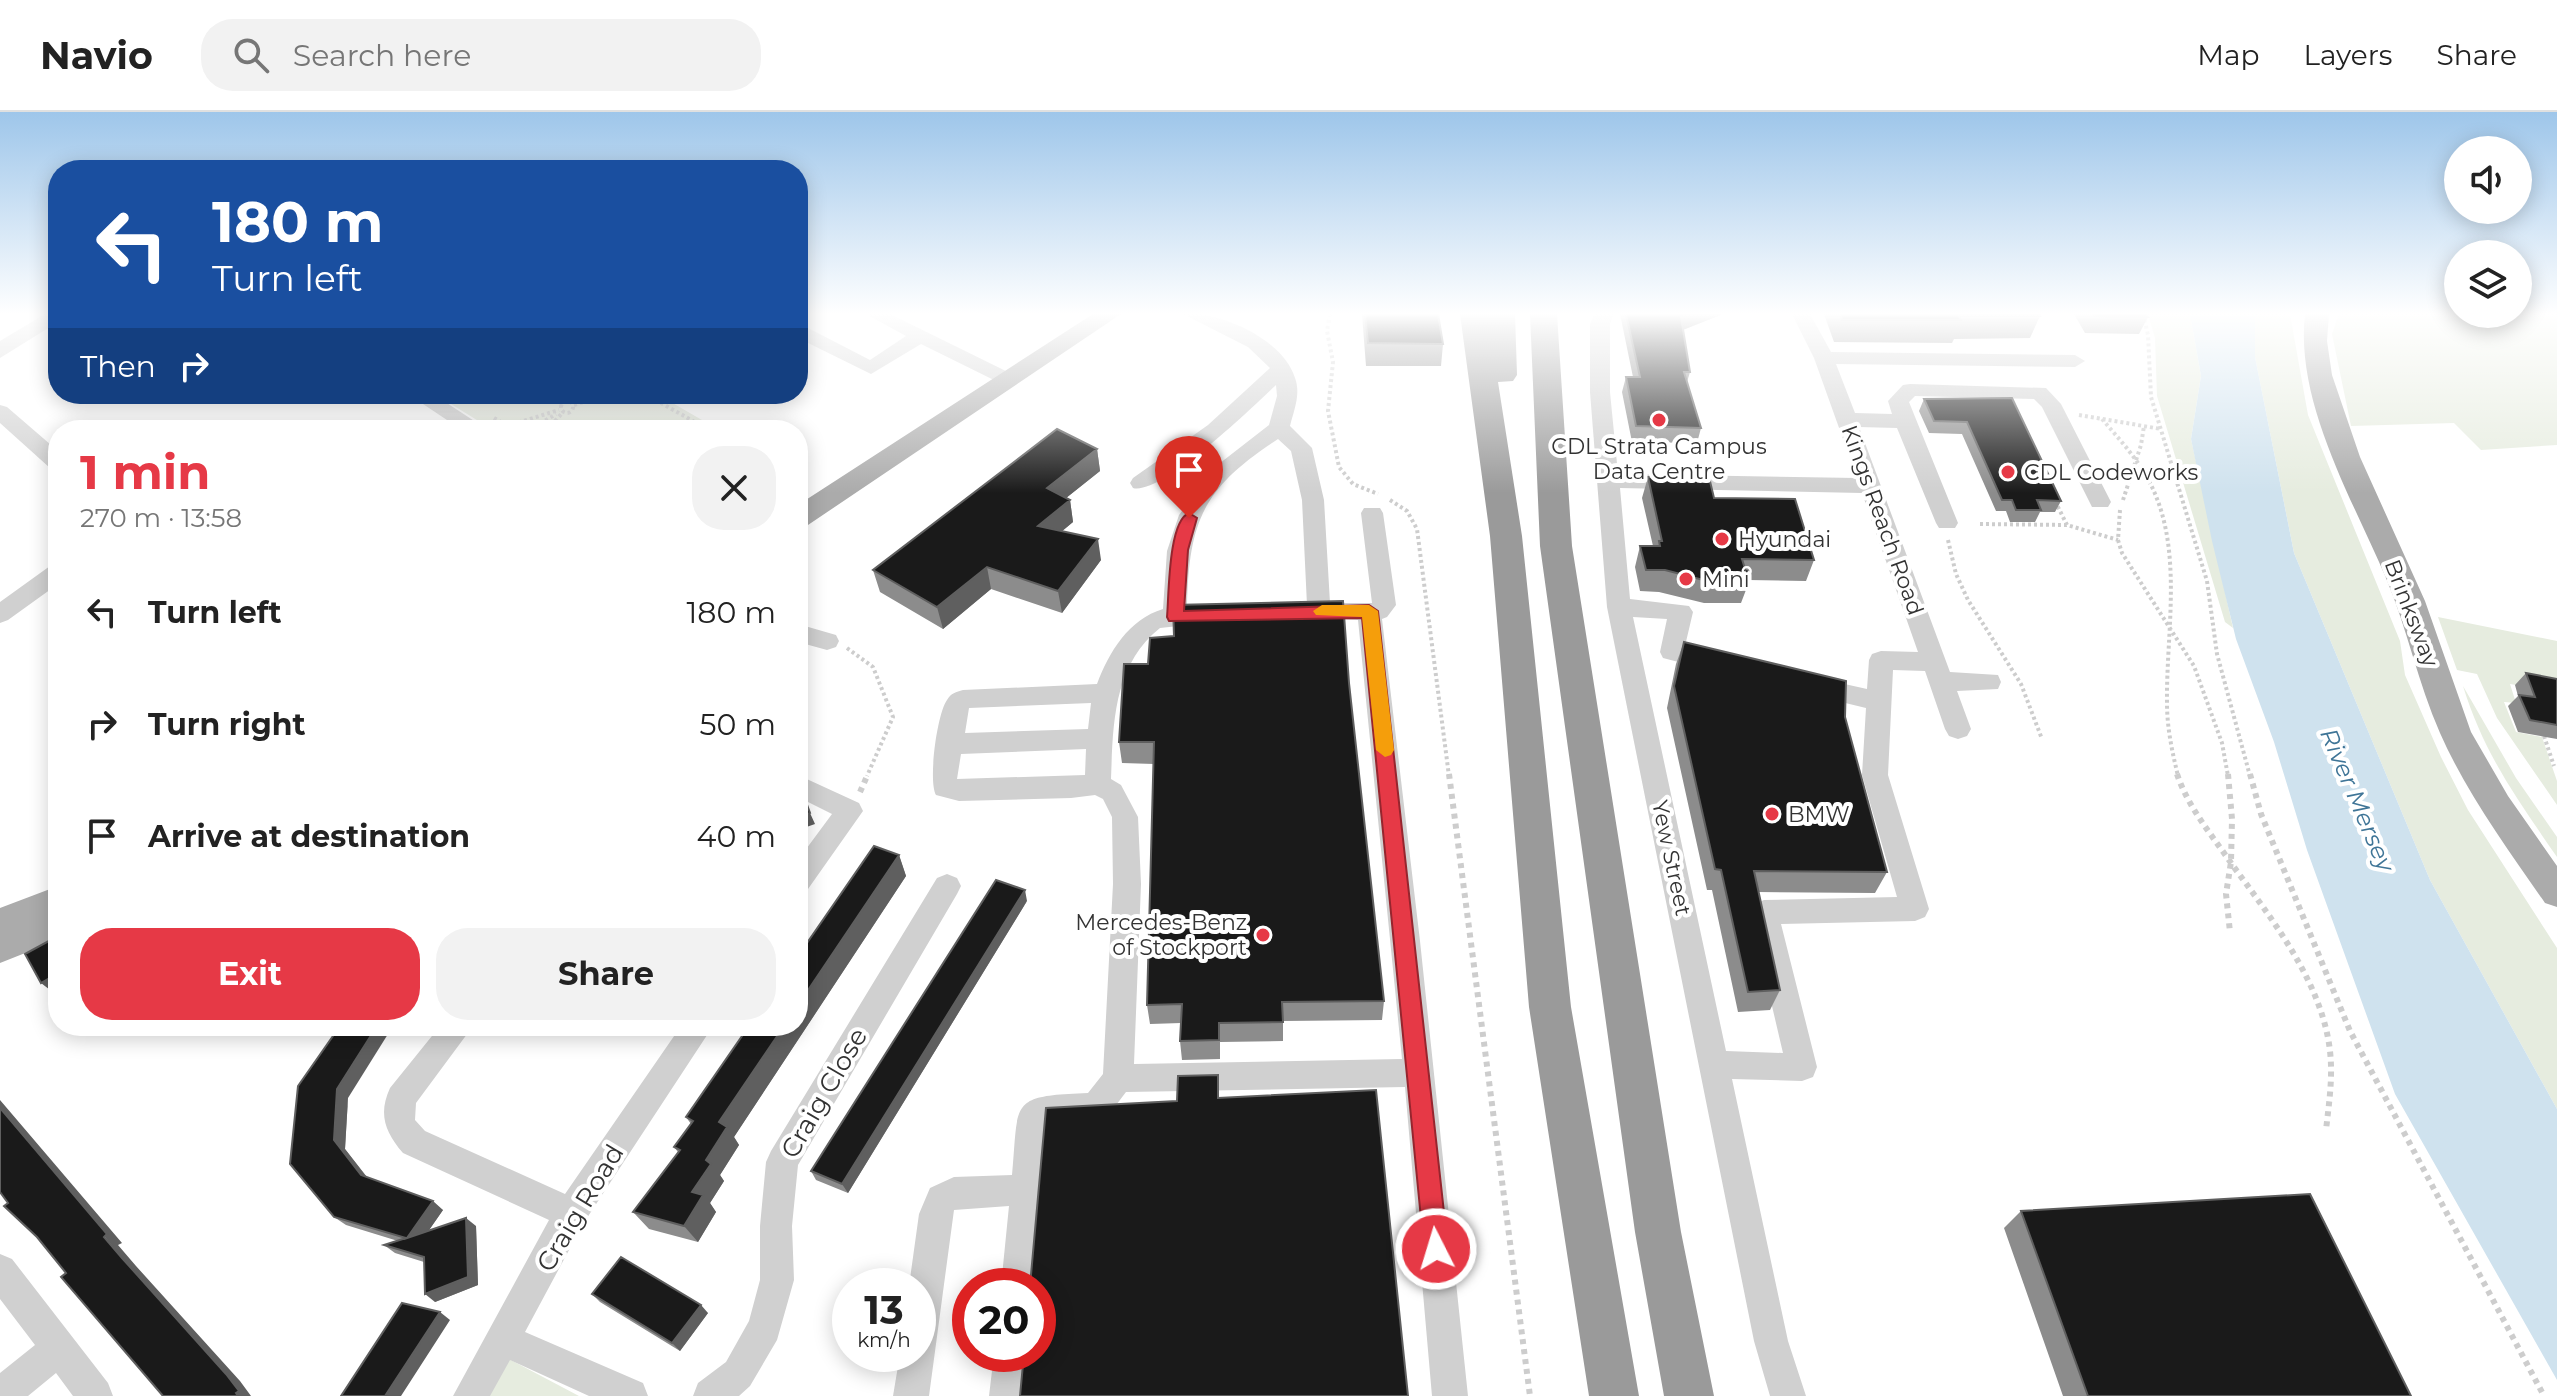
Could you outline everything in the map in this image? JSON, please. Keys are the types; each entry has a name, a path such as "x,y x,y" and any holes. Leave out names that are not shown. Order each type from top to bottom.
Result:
{"highway":[{"path":"1483,374 1506,536 1550,1007 1614,1396"},
{"path":"1502,374 1506,536"},
{"path":"1546,374 1556,546 1658,1232 1689,1396"},
{"path":"1556,546 1563,374"}],"main road":[{"path":"808,511 1018,374"},
{"name":"Brinksway","path":"2322,374 2342,446 2409,600 2454,729 2475,771 2557,893"},
{"path":"0,923 48,905"},
{"path":"0,948 48,928"}],"street":[{"path":"997,374 1009,380"},
{"path":"1141,483 1216,430 1276,374"},
{"path":"1175,617 1180,550 1189,518 1210,488 1245,449 1279,428 1287,395 1282,374"},
{"name":"Yew Street","path":"1600,374 1619,607 1771,1341 1788,1396"},
{"name":"Kings Reach Road","path":"1830,374 1958,729"},
{"path":"1947,523 1898,401 1903,393 1910,390 2039,393 2051,404 2100,502"},
{"path":"434,404 461,420"},
{"path":"0,412 48,454"},
{"path":"1847,420 1905,421"},
{"path":"1279,428 1301,448 1313,500 1319,611"},
{"path":"1608,481 1870,486"},
{"path":"1285,615 1319,611 1379,611 1384,605 1372,513"},
{"path":"0,614 48,579"},
{"path":"1619,607 1681,612 1672,652 1731,666"},
{"path":"1369,611 1450,1396"},
{"path":"1098,784 1108,678 1148,624 1175,617 1238,615"},
{"path":"808,636 827,641"},
{"path":"1715,1065 1802,1067 1764,912 1915,909 1875,775 1881,660 1989,682"},
{"path":"1789,680 1878,701"},
{"path":"1020,1268 1033,1116 1042,1109 1096,1107 1118,1078 1127,884 1125,817 1112,792 1098,784 1071,788 945,788 950,744 957,704 963,699 1106,693"},
{"path":"950,744 1101,738"},
{"path":"808,790 850,811 808,868"},
{"name":"Craig Close","path":"711,1396 738,1374 765,1328 777,1280 776,1226 782,1162 947,886"},
{"path":"450,1036 401,1098 399,1125 414,1142 571,1213"},
{"name":"Craig Road","path":"471,1396 571,1213 691,1036"},
{"path":"1118,1078 1419,1073"},
{"path":"928,1268 935,1214 942,1199 954,1193 1027,1190"},
{"path":"0,1271 95,1396"},
{"path":"504,1340 630,1396"},
{"path":"0,1396 58,1349"},
{"path":"911,1396 914,1372"},
{"path":"1007,1396 1009,1372"}],"path":[{"path":"1332,374 1328,411 1339,467 1353,484 1383,496 1407,511 1417,529 1530,1396"},
{"path":"2150,374 2151,397 2207,581 2217,654 2261,814 2350,1031 2544,1396"},
{"path":"529,420 571,410 572,404"},
{"path":"663,404 691,420"},
{"path":"546,420 561,411"},
{"path":"554,420 561,411"},
{"path":"2077,415 2161,429"},
{"path":"2102,419 2135,460 2155,493 2161,513 2170,565 2171,628 2167,653 2170,716 2178,774 2191,804 2296,960 2318,1009 2332,1073 2326,1130"},
{"path":"2144,426 2142,445 2127,480 2118,540 2132,572 2194,666 2222,743 2230,784 2231,862 2226,894 2230,932"},
{"path":"2054,499 2067,525"},
{"path":"1947,523 1956,574 1968,600 2021,684 2042,739"},
{"path":"1980,524 2067,525 2118,540"},
{"path":"827,641 857,652 878,670 893,717 876,760 850,811"},
{"path":"2544,736 2556,768"}],"shaded area":[{"path":"2156,374 2201,374 2191,439 2233,628 2225,622 2157,396"},
{"path":"2258,374 2301,374 2308,415 2400,641 2405,675 2441,757 2468,810 2557,948 2557,1109 2430,880 2294,553"},
{"path":"2340,374 2557,374 2557,445 2481,450 2454,423 2351,426"},
{"path":"451,404 674,404 702,420 477,420"},
{"path":"2438,617 2557,641 2557,692 2510,684 2516,703 2504,702 2516,732 2542,737 2557,781 2557,805 2497,718 2477,674 2457,670"},
{"path":"2463,686 2516,778 2557,837 2557,857 2491,755"},
{"path":"507,1358 579,1396 485,1396"}],"water":[{"name":"River Mersey","path":"2258,374 2294,553 2430,880 2557,1109 2557,1380 2395,1094 2307,850 2274,742 2236,639 2212,541 2191,439 2201,376"}],"building":[{"path":"1639,374 1685,374 1701,428 1636,426 1626,377 1640,377"},
{"name":"CDL Codeworks","path":"2012,398 2061,501 2037,500 2041,510 2016,510 2012,500 2002,500 1967,422 1934,421 1924,399"},
{"path":"1057,429 1097,449 1047,488 1070,500 1038,526 1098,539 1058,591 987,567 937,607 873,570"},
{"path":"1648,477 1709,477 1714,498 1795,499 1814,560 1742,559 1749,582 1711,582 1665,570 1646,570 1640,546 1660,546 1659,541 1662,541"},
{"name":"Mercedes-Benz of Stockport","path":"1343,601 1384,1001 1282,1002 1283,1022 1219,1023 1219,1040 1180,1041 1182,1004 1147,1005 1154,742 1119,742 1124,664 1148,664 1150,638 1174,636 1173,605"},
{"name":"BMW","path":"1684,642 1846,681 1845,717 1887,872 1754,871 1780,990 1748,992 1721,870 1715,869 1674,686"},
{"path":"2526,673 2557,679 2557,725 2530,720 2519,695 2535,697"},
{"path":"874,846 899,855 808,990 808,942"},
{"path":"996,880 1025,890 842,1184 811,1171"},
{"path":"48,941 48,979 41,983 25,954"},
{"path":"333,1036 371,1036 337,1089 334,1140 361,1175 433,1201 407,1238 466,1218 468,1277 425,1294 424,1257 384,1245 406,1238 334,1217 290,1164 298,1086"},
{"path":"742,1036 777,1036 719,1122 727,1127 706,1160 711,1164 692,1192 703,1195 684,1226 633,1212 680,1150 674,1147 693,1121 686,1117"},
{"path":"1218,1075 1218,1098 1376,1090 1408,1396 1020,1396 1022,1372 1056,1372 1056,1268 1032,1268 1046,1108 1177,1101 1178,1076"},
{"path":"0,1108 107,1234 104,1237 226,1374 239,1391 236,1393 238,1396 163,1396 61,1277 66,1273 37,1237 4,1206 8,1203 0,1192"},
{"path":"2310,1194 2411,1396 2088,1396 2021,1211"},
{"path":"621,1257 701,1305 672,1343 592,1294"},
{"path":"402,1303 440,1312 385,1396 341,1396"}],"slow traffic":[{"path":"1322,611 1369,611 1385,750"}],"place":[{"name":"CDL Strata Campus Data Centre","path":"1659,420"},
{"name":"CDL Codeworks","path":"2008,472"},
{"name":"Hyundai","path":"1722,539"},
{"name":"Mini","path":"1686,579"},
{"name":"BMW","path":"1772,814"},
{"name":"Mercedes-Benz of Stockport","path":"1263,935"}],"route":[{"path":"1189,518 1180,550 1175,617 1369,611 1436,1249"}]}
